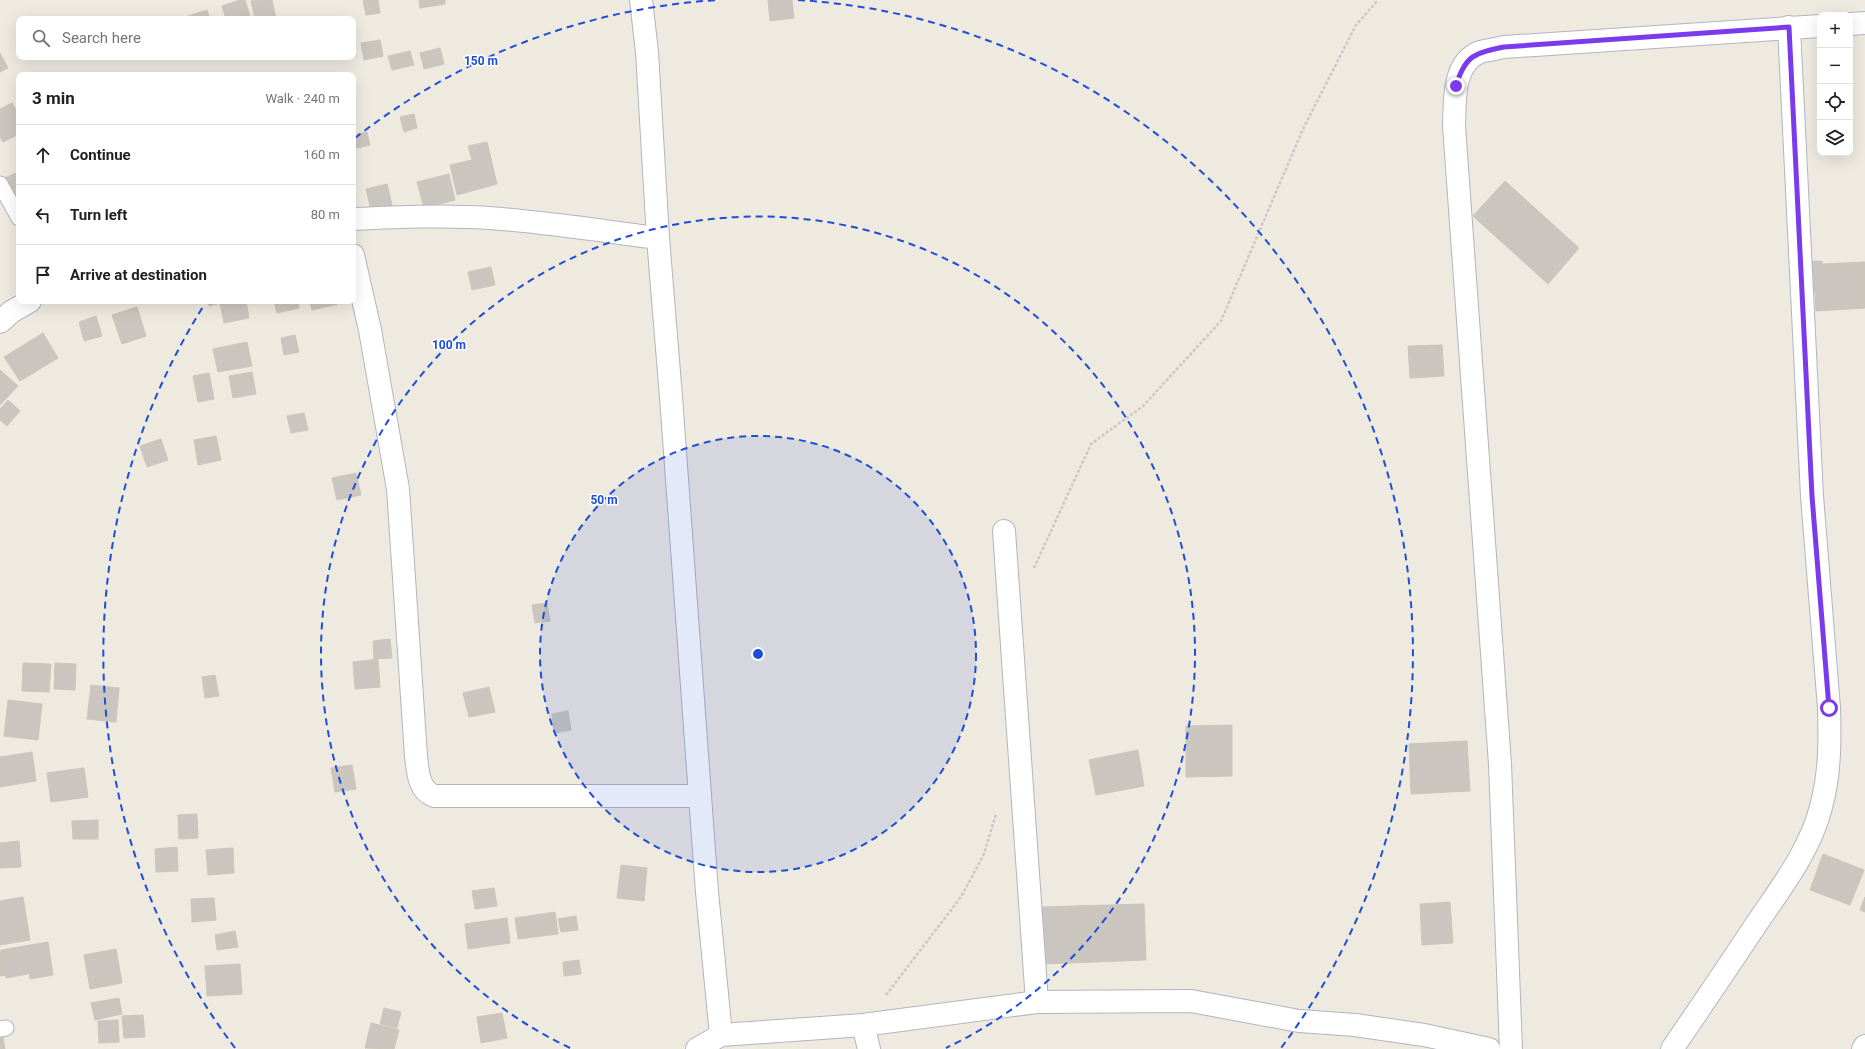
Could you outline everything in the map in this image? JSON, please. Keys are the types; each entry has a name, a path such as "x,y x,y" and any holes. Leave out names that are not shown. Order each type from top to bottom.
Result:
{"street":[{"path":"641,0 647,52 658,238 707,892 721,1035"},
{"path":"1853,24 1865,23"},
{"path":"1511,1049 1500,764 1454,126 1456,86 1461,70 1468,61 1479,52 1504,47 1817,26"},
{"path":"1672,1049 1797,862 1807,843 1821,808 1828,775 1830,742 1829,708 1812,496 1789,27"},
{"path":"356,219 415,216 488,218 547,223 658,238"},
{"path":"356,268 370,330 398,489 416,756 423,788 434,796 700,796"},
{"path":"0,322 11,312 25,304"},
{"path":"1004,531 1037,1002"},
{"path":"697,1049 721,1035 863,1026 1037,1002 1191,1001 1299,1021 1355,1025 1424,1035 1489,1049"},
{"path":"863,1026 869,1049"}],"lane":[{"path":"0,184 16,213"}],"path":[{"path":"1032,573 1091,444 1143,406 1221,321 1303,128 1356,25 1378,0"},
{"path":"863,1026 961,897 984,854 997,810"}],"building":[{"path":"240,0 245,0 250,16 225,16 222,6"},
{"path":"272,0 275,16 254,16 251,1"},
{"path":"363,0 378,0 380,13 366,15"},
{"path":"419,0 445,0 445,4 420,8"},
{"path":"768,0 792,0 794,18 770,21"},
{"path":"207,10 209,16 188,16"},
{"path":"380,40 383,56 364,60 361,43"},
{"path":"440,48 444,64 424,69 420,53"},
{"path":"410,51 414,65 392,70 388,56"},
{"path":"0,53 8,68 0,72"},
{"path":"12,103 16,110 16,136 3,142 0,137 0,109"},
{"path":"414,114 417,128 404,132 400,117"},
{"path":"367,132 370,145 356,148 356,134"},
{"path":"487,142 497,184 457,195 450,165 472,160 468,146"},
{"path":"16,173 16,201 12,203 2,179"},
{"path":"449,174 455,200 424,208 417,182"},
{"path":"1505,181 1579,248 1548,284 1473,216"},
{"path":"387,184 393,209 372,214 366,189"},
{"path":"1822,261 1822,264 1865,262 1865,308 1816,311 1815,291 1803,292 1801,262"},
{"path":"491,267 495,285 472,290 468,272"},
{"path":"220,304 247,304 249,318 224,323"},
{"path":"275,304 298,304 299,308 277,313"},
{"path":"311,304 338,304 312,310"},
{"path":"137,307 146,336 122,344 112,315"},
{"path":"96,316 102,336 84,341 79,322"},
{"path":"43,333 58,358 20,381 4,357"},
{"path":"295,335 299,352 284,355 281,338"},
{"path":"247,342 252,366 218,372 213,349"},
{"path":"1442,345 1444,376 1410,378 1408,346"},
{"path":"0,370 18,386 0,405"},
{"path":"252,372 256,394 233,398 229,376"},
{"path":"209,373 214,399 198,402 193,376"},
{"path":"8,400 20,411 7,426 0,420 0,409"},
{"path":"304,413 308,430 291,433 287,416"},
{"path":"216,436 221,460 198,465 194,440"},
{"path":"161,439 168,460 147,467 140,446"},
{"path":"356,473 361,495 337,500 332,478"},
{"path":"547,603 550,621 535,623 532,605"},
{"path":"390,639 392,658 374,659 373,641"},
{"path":"378,659 380,687 355,689 353,662"},
{"path":"23,663 51,664 49,692 22,691"},
{"path":"55,663 76,664 75,690 54,689"},
{"path":"215,675 219,696 205,698 202,677"},
{"path":"91,685 119,688 116,722 87,719"},
{"path":"489,687 495,712 469,717 463,693"},
{"path":"8,700 42,704 38,740 4,736"},
{"path":"568,711 571,730 554,733 552,714"},
{"path":"1232,725 1232,776 1186,777 1186,726"},
{"path":"1467,741 1470,791 1411,794 1409,744"},
{"path":"1138,750 1144,786 1096,795 1089,760"},
{"path":"32,752 36,781 0,787 0,757"},
{"path":"352,765 356,789 335,792 331,768"},
{"path":"84,768 88,797 51,802 47,773"},
{"path":"197,814 198,838 179,839 178,815"},
{"path":"98,820 98,839 73,839 72,821"},
{"path":"19,841 21,867 0,868 0,843"},
{"path":"177,847 178,871 156,872 155,849"},
{"path":"233,848 234,873 208,875 206,850"},
{"path":"1823,854 1864,870 1850,905 1810,890"},
{"path":"621,865 647,868 644,901 617,898"},
{"path":"494,888 497,906 475,909 472,891"},
{"path":"23,897 30,940 0,945 0,901"},
{"path":"1865,897 1865,912 1860,910"},
{"path":"214,898 216,920 192,922 191,899"},
{"path":"1450,902 1453,943 1422,945 1420,904"},
{"path":"1144,904 1146,960 1043,964 1041,907"},
{"path":"555,912 558,934 518,939 515,918"},
{"path":"576,916 578,930 561,932 558,919"},
{"path":"507,918 510,943 468,949 465,924"},
{"path":"235,931 238,947 217,950 215,935"},
{"path":"48,942 53,975 30,979 24,946"},
{"path":"24,946 28,974 6,978 2,950"},
{"path":"116,949 122,983 90,989 84,955"},
{"path":"2,950 6,975 0,976 0,951"},
{"path":"579,960 581,974 564,976 563,962"},
{"path":"240,964 242,994 207,996 205,966"},
{"path":"119,998 122,1014 95,1020 91,1003"},
{"path":"384,1008 401,1012 397,1028 380,1024"},
{"path":"502,1013 507,1038 481,1043 477,1017"},
{"path":"143,1015 145,1037 124,1038 122,1016"},
{"path":"118,1020 119,1042 99,1043 98,1021"},
{"path":"371,1023 399,1030 394,1049 365,1048"},
{"path":"0,1032 2,1032 5,1049 0,1049"}],"route":[{"path":"1456,86 1461,70 1468,61 1479,52 1504,47 1789,27 1812,496 1829,708"}]}
